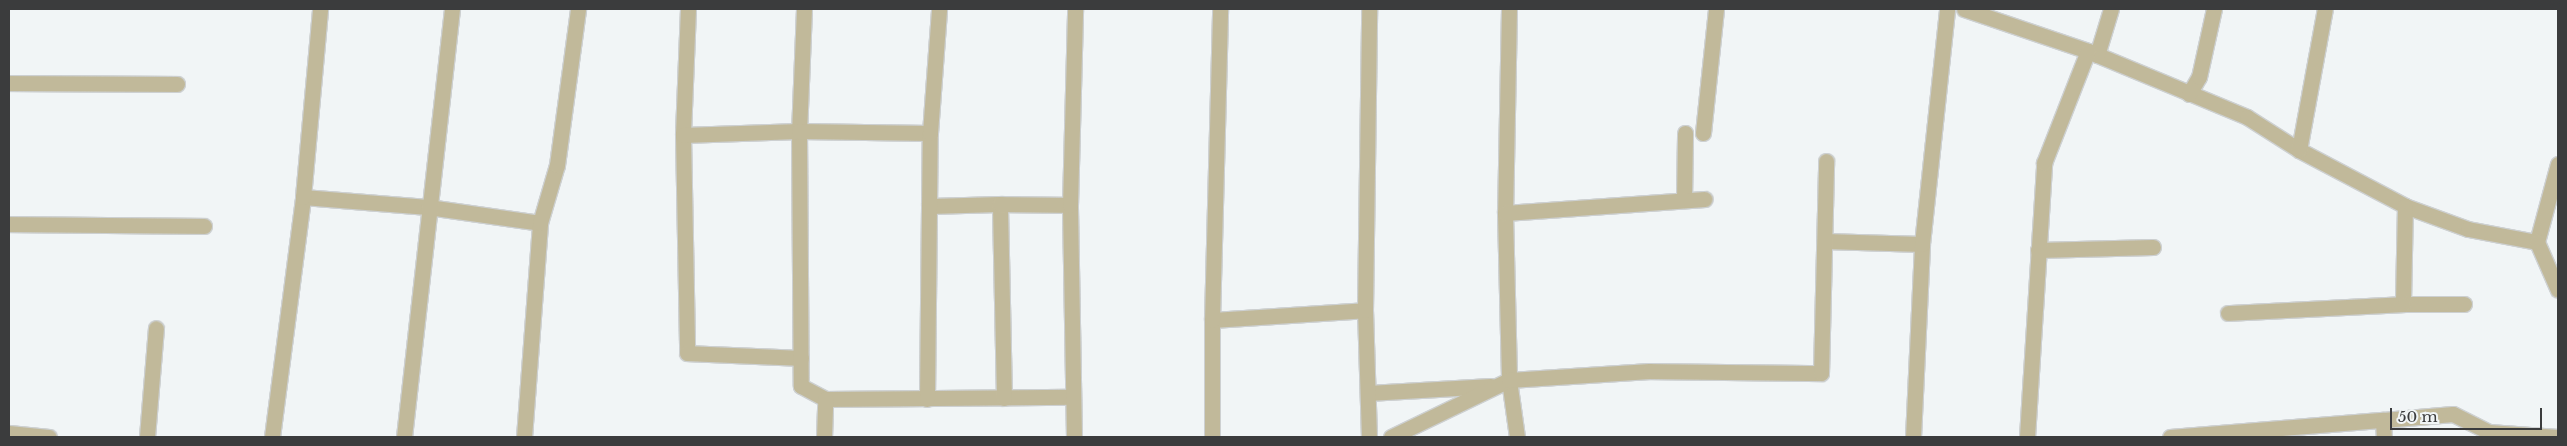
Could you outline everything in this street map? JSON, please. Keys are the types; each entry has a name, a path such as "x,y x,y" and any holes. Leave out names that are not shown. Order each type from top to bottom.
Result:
{"street":[{"path":"272,437 303,197 320,9"},
{"path":"404,437 428,207 452,9"},
{"path":"524,437 540,223 557,165 578,9"},
{"path":"688,9 683,135 687,353 801,358"},
{"path":"804,9 798,132 801,386 825,399 1073,397"},
{"path":"927,399 930,133 938,9"},
{"path":"1074,437 1070,205 1075,9"},
{"path":"1212,437 1212,320 1220,9"},
{"path":"1368,437 1366,310 1369,9"},
{"path":"1509,9 1504,213 1503,382 1517,437"},
{"path":"1702,134 1716,9"},
{"path":"1913,437 1922,244 1947,9"},
{"path":"1964,9 2093,53 2247,117 2298,150 2405,206 2468,229 2537,242"},
{"path":"2027,437 2044,163 2111,9"},
{"path":"2189,94 2199,77 2214,9"},
{"path":"2298,150 2325,9"},
{"path":"9,83 177,84"},
{"path":"683,135 798,132 930,133"},
{"path":"1684,133 1684,200"},
{"path":"1368,393 1650,371 1821,373 1826,161"},
{"path":"2558,164 2537,242 2558,290"},
{"path":"303,197 428,207 540,223"},
{"path":"1504,213 1705,199"},
{"path":"1000,204 1004,398"},
{"path":"930,206 1070,205"},
{"path":"2403,304 2405,206"},
{"path":"9,224 204,226"},
{"path":"1825,240 1922,244"},
{"path":"2038,250 2153,247"},
{"path":"2228,313 2403,304 2464,304"},
{"path":"1212,320 1366,310"},
{"path":"147,437 156,328"},
{"path":"1391,437 1503,382"},
{"path":"824,437 825,399"},
{"path":"2170,437 2453,414 2489,432 2558,437"},
{"path":"2383,420 2384,437"},
{"path":"9,433 49,437"}]}
